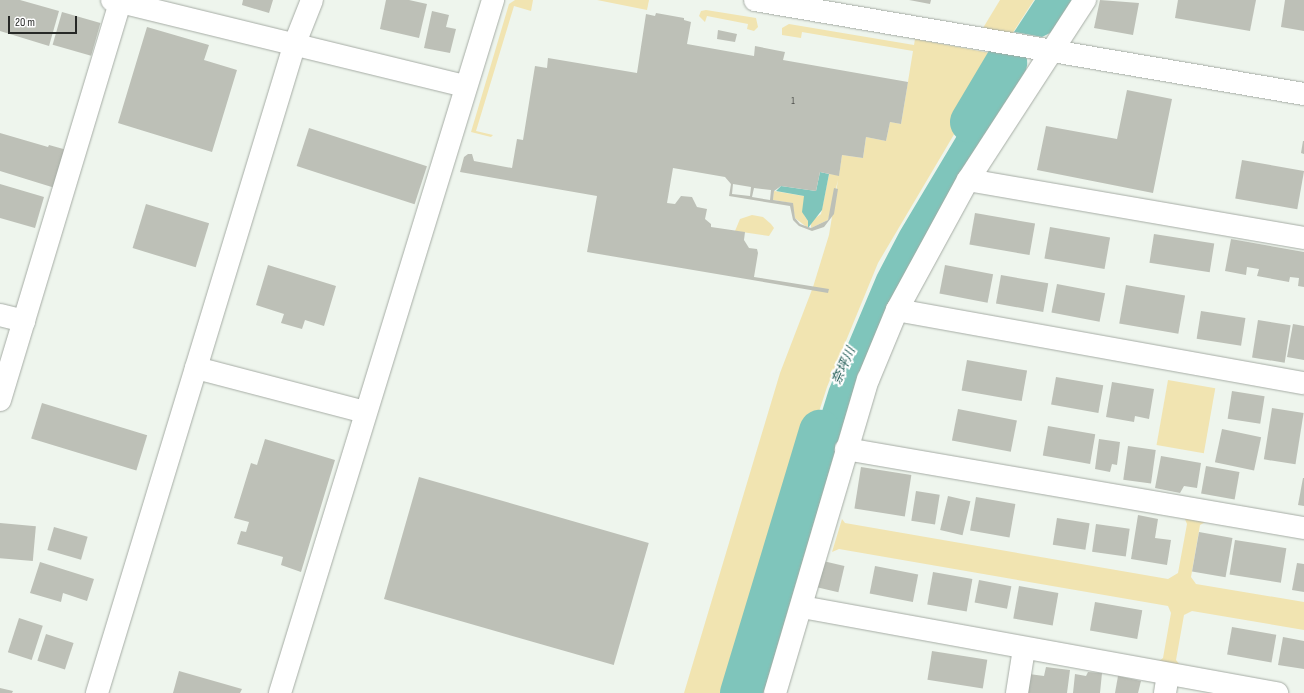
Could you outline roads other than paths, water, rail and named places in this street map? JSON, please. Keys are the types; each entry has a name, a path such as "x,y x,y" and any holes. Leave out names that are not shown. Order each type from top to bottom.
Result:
{"street":[{"path":"98,693 294,44 312,0"},
{"path":"280,693 465,86 493,0"},
{"path":"755,0 1304,94"},
{"path":"775,693 802,607 846,449 868,380 897,310 968,180 1085,0"},
{"path":"0,400 118,1 465,86"},
{"path":"968,180 1304,238"},
{"path":"897,310 1304,383"},
{"path":"0,315 24,321"},
{"path":"196,368 365,412"},
{"path":"846,449 1304,528"},
{"path":"802,607 1024,649 1166,684 1277,693"},
{"path":"1017,693 1024,649"}],"water":[{"path":"1035,0 1073,0 1052,32 1042,37 1014,32"},
{"path":"995,72 1026,77 930,229 824,493 799,485 829,389 877,275 900,231"},
{"path":"820,172 829,174 822,210 808,228 808,221 802,212 804,196 776,191 781,186 816,191"},
{"path":"776,562 804,571 764,693 734,692"}],"waterway":[{"name":"奈坪川","path":"971,122 1006,63"},
{"name":"奈坪川","path":"741,693 820,431"}]}
